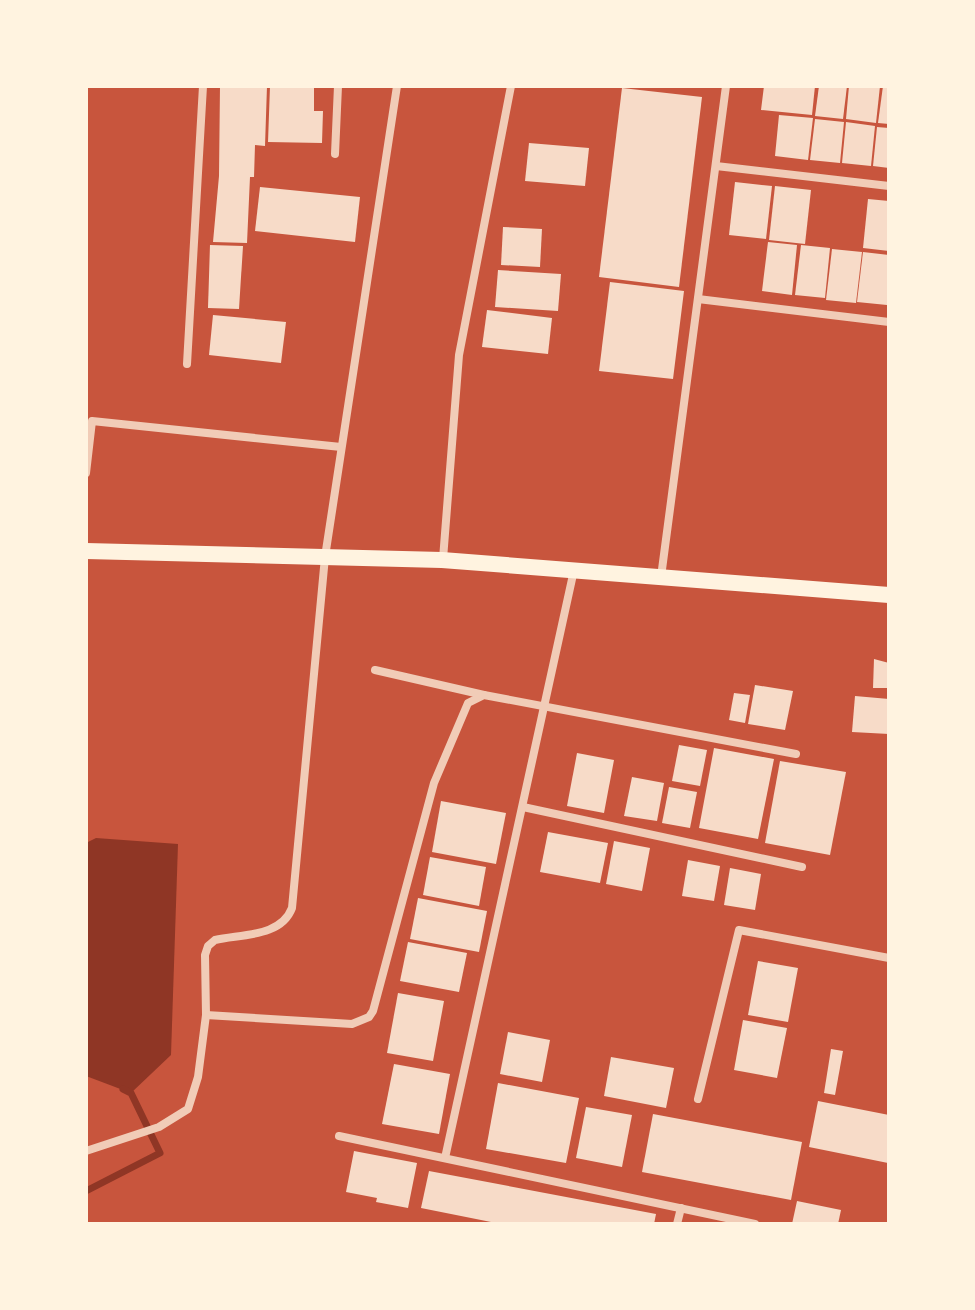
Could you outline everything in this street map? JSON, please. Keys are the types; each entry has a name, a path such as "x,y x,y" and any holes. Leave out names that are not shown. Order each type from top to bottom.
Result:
{"main road":[{"path":"86,551 442,560 889,595"}],"street":[{"path":"187,364 203,86"},
{"path":"335,154 338,86"},
{"path":"86,1151 159,1127 188,1109 198,1077 206,1015 204,963 208,946 215,940 277,928 292,908 325,557 397,86"},
{"path":"442,560 459,355 511,86"},
{"path":"661,577 726,86"},
{"path":"716,166 889,186"},
{"path":"698,299 889,322"},
{"path":"86,473 92,421 341,447"},
{"path":"445,1158 574,570"},
{"path":"375,670 484,695 796,754"},
{"path":"206,1015 352,1024 369,1017 434,783 468,703 484,695"},
{"path":"523,807 802,867"},
{"path":"698,1099 739,930 889,958"},
{"path":"339,1136 755,1224"},
{"path":"677,1224 681,1208"}],"shaded area":[{"path":"96,838 178,844 171,1055 131,1093 86,1076 86,843"}],"building":[{"path":"220,86 267,86 265,146 255,145 247,243 213,242 219,176"},
{"path":"270,86 314,86 314,111 323,111 322,143 268,142"},
{"path":"764,86 815,86 812,115 761,110"},
{"path":"819,86 847,86 843,119 815,116"},
{"path":"849,86 880,86 876,123 846,119"},
{"path":"883,86 889,86 889,124 878,123"},
{"path":"622,88 702,97 679,287 599,277"},
{"path":"779,115 813,118 808,160 775,156"},
{"path":"815,119 844,122 840,163 810,160"},
{"path":"846,122 875,126 871,166 842,163"},
{"path":"877,127 889,128 889,168 873,166"},
{"path":"529,143 589,148 585,186 525,181"},
{"path":"735,182 772,186 766,239 729,235"},
{"path":"775,186 811,190 805,244 769,240"},
{"path":"260,187 360,197 355,242 255,231"},
{"path":"868,199 889,201 889,251 863,248"},
{"path":"503,227 542,229 540,267 501,265"},
{"path":"768,242 797,245 792,295 762,291"},
{"path":"210,245 243,246 239,309 208,308"},
{"path":"801,245 830,248 825,298 795,295"},
{"path":"832,249 862,252 856,303 826,300"},
{"path":"863,252 889,255 887,305 857,302"},
{"path":"498,270 561,274 558,311 495,307"},
{"path":"610,282 684,291 673,379 599,371"},
{"path":"487,310 552,318 548,354 482,347"},
{"path":"213,315 286,322 281,363 209,355"},
{"path":"874,659 889,663 889,688 873,688"},
{"path":"755,685 793,691 785,730 748,724"},
{"path":"734,693 750,695 745,723 729,720"},
{"path":"855,696 889,699 889,734 852,732"},
{"path":"679,745 707,750 700,786 672,781"},
{"path":"714,748 774,759 758,839 699,828"},
{"path":"577,753 614,760 604,813 567,806"},
{"path":"780,761 846,772 830,855 765,843"},
{"path":"632,777 664,783 657,821 624,816"},
{"path":"669,787 697,792 690,828 662,823"},
{"path":"441,801 506,813 496,864 432,852"},
{"path":"548,832 608,843 600,883 540,872"},
{"path":"614,841 650,848 642,891 606,884"},
{"path":"430,857 486,867 479,906 423,895"},
{"path":"688,860 720,866 714,901 682,896"},
{"path":"730,868 761,874 755,910 724,905"},
{"path":"418,898 487,911 479,952 410,939"},
{"path":"408,942 467,953 459,992 400,981"},
{"path":"758,961 798,968 788,1022 748,1015"},
{"path":"398,993 444,1001 433,1061 387,1053"},
{"path":"743,1020 787,1028 777,1078 734,1070"},
{"path":"508,1032 550,1040 542,1082 500,1074"},
{"path":"831,1049 843,1051 835,1095 824,1093"},
{"path":"611,1057 674,1068 666,1108 604,1096"},
{"path":"394,1064 450,1074 439,1134 382,1124"},
{"path":"498,1083 579,1098 566,1163 486,1149"},
{"path":"818,1101 889,1115 888,1163 809,1147"},
{"path":"586,1107 632,1115 622,1167 576,1158"},
{"path":"653,1114 802,1142 791,1200 642,1172"},
{"path":"354,1151 417,1163 408,1208 346,1192"},
{"path":"429,1171 656,1214 654,1224 501,1224 421,1208"},
{"path":"797,1201 841,1210 838,1224 792,1224"}],"waterway":[{"path":"86,1191 160,1153 131,1093 123,1089"}]}
